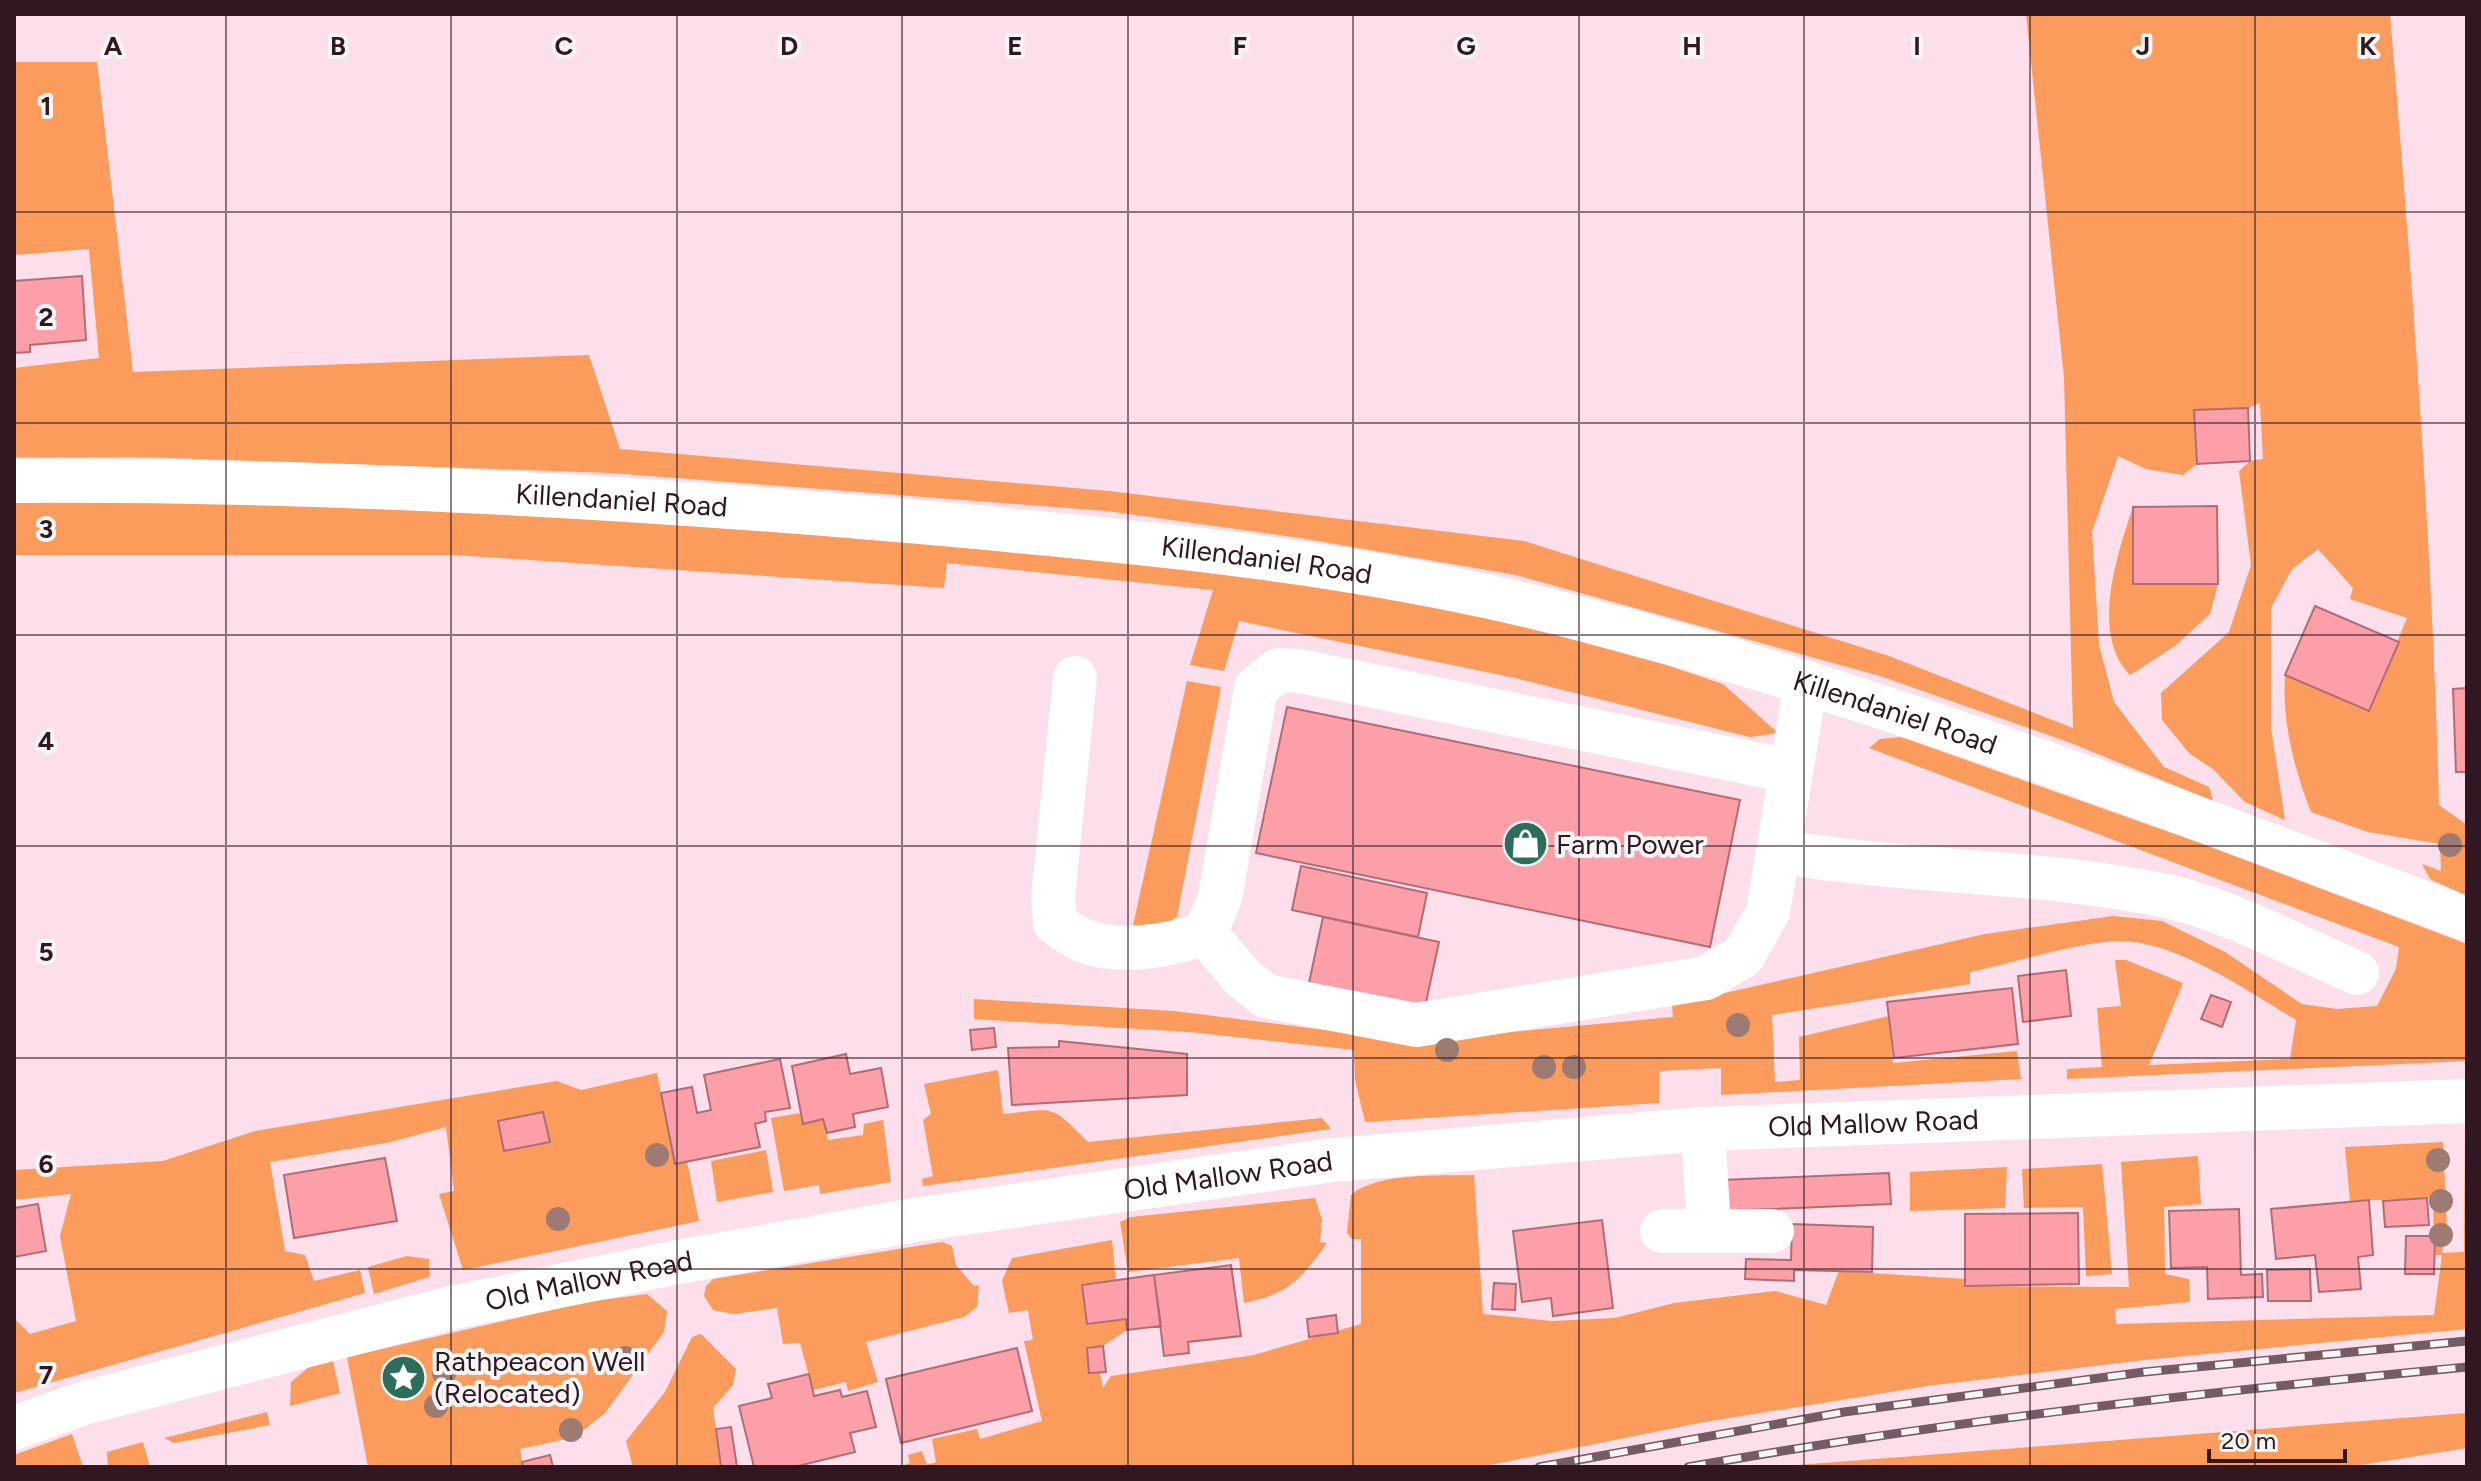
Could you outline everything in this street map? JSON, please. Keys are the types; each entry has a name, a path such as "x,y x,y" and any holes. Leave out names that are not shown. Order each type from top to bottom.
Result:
{"street":[{"name":"Killendaniel Road","path":"14,481 271,484 515,492 729,506 1171,544 1361,571 1464,592 1654,639 1806,682 1977,737 2467,919"},
{"path":"1075,678 1053,898 1055,923 1082,940 1117,947 1177,943 1205,933 1220,898 1256,688 1278,670 1300,671 1790,771"},
{"path":"1205,933 1242,977 1266,996 1416,1025 1706,978 1743,956 1768,912 1806,682"},
{"path":"1778,851 1840,862 2016,875 2173,898 2357,973"},
{"name":"Old Mallow Road","path":"14,1428 84,1403 455,1307 678,1262 915,1220 1333,1160 1703,1129 2467,1101"},
{"path":"1703,1129 1709,1229"},
{"path":"1662,1231 1772,1231"}],"shaded area":[{"path":"2026,14 2390,14 2420,410 2439,805 2467,825 2467,896 2430,879 2422,864 2441,871 2440,844 2368,832 2311,812 2290,745 2285,710 2285,675 2369,711 2407,618 2350,599 2353,588 2318,549 2292,569 2271,608 2271,728 2285,820 2245,802 2213,769 2190,754 2162,720 2161,693 2229,632 2251,565 2239,471 2250,461 2263,459 2260,403 2248,408 2194,410 2197,464 2183,475 2146,469 2118,456 2092,532 2099,645 2114,702 2164,767 2209,787 2213,801 2071,743 1880,676 1516,575 1300,538 1107,511 612,473 141,457 14,457 14,368 99,358 89,249 14,255 14,62 97,62 133,372 589,355 620,449 1109,491 1524,541 1889,656 2073,728 2064,377"},
{"path":"143,498 606,518 949,544 1220,570 1367,592 1501,620 1666,665 1723,684 1778,733 1750,737 1515,678 1239,621 1224,671 1190,665 1213,590 947,563 944,588 456,555 14,555 14,499"},
{"path":"2133,507 2133,584 2218,584 2210,614 2175,646 2130,675 2118,658 2111,638 2109,616 2114,570"},
{"path":"1187,681 1221,687 1177,917 1154,932 1132,930"},
{"path":"1901,737 2200,843 2467,944 2467,1061 2067,1079 2067,1069 2102,1067 2097,1008 2121,1006 2115,960 2126,960 2183,983 2149,1065 2290,1059 2296,1020 2234,982 2185,957 2138,942 2116,941 2063,949 1970,972 1970,984 1772,1015 1775,1082 1800,1080 1799,1037 1889,1016 1893,1063 2017,1051 2021,1079 1721,1095 1721,1068 1659,1071 1659,1103 1365,1122 1355,1080 1354,1050 1189,1032 974,1019 974,999 1174,1011 1413,1041 1673,1017 1672,1005 1985,934 2113,916 2162,921 2225,952 2302,1004 2337,1009 2377,1006 2396,969 2399,947 1869,748 1880,739"},
{"path":"998,1070 1003,1114 1051,1112 1066,1120 1088,1142 1322,1118 1331,1129 923,1186 922,1179 933,1176 923,1120 931,1114 924,1084"},
{"path":"657,1073 675,1163 687,1161 699,1221 463,1270 439,1194 454,1191 446,1127 391,1142 270,1162 285,1251 305,1255 314,1281 360,1270 365,1293 14,1393 14,1318 30,1334 76,1321 60,1236 71,1194 14,1200 14,1170 163,1161 255,1131 557,1081 581,1090"},
{"path":"801,1113 803,1124 823,1119 828,1140 863,1135 864,1124 883,1120 891,1182 820,1194 819,1185 784,1191 771,1118"},
{"path":"2465,1128 2467,1329 2144,1360 1927,1386 1699,1423 1480,1467 898,1467 910,1463 908,1455 922,1451 927,1465 936,1462 932,1439 977,1429 980,1439 1042,1421 1024,1341 1033,1340 1028,1310 1009,1313 1002,1281 1012,1258 1112,1240 1116,1280 1082,1285 1087,1323 1126,1319 1127,1330 1103,1346 1087,1348 1089,1373 1100,1373 1103,1388 1111,1376 1254,1355 1361,1324 1361,1239 1352,1239 1347,1233 1351,1195 1377,1182 1474,1175 1483,1314 1552,1321 1615,1318 1674,1303 1775,1291 1826,1305 1839,1271 1965,1279 1966,1286 2129,1287 2121,1162 2198,1156 2201,1204 2164,1207 2165,1274 2189,1279 2190,1302 2115,1309 2116,1324 2434,1315 2442,1255 2434,1255 2433,1198 2350,1201 2345,1147 2443,1142 2447,1227 2442,1253 2464,1252"},
{"path":"766,1150 773,1192 717,1202 711,1161"},
{"path":"2102,1164 2112,1274 2086,1276 2083,1207 2024,1208 2022,1169"},
{"path":"2007,1167 2005,1208 1910,1211 1910,1172"},
{"path":"1315,1198 1322,1220 1320,1242 1327,1243 1293,1283 1272,1295 1244,1303 1239,1258 1128,1272 1120,1222 1131,1217"},
{"path":"942,1242 952,1246 956,1265 974,1286 979,1285 977,1307 964,1317 866,1342 878,1382 848,1391 846,1382 813,1390 800,1343 783,1344 777,1308 734,1314 713,1310 704,1296 706,1286 713,1279"},
{"path":"407,1256 429,1259 429,1277 374,1294 368,1267"},
{"path":"647,1294 667,1311 664,1332 605,1413 575,1437 520,1449 523,1467 368,1467 347,1357 586,1302"},
{"path":"701,1334 736,1369 733,1385 713,1408 721,1467 633,1467 626,1441 665,1392 692,1337"},
{"path":"333,1361 340,1393 290,1406 291,1382 310,1366"},
{"path":"267,1412 270,1425 174,1443 164,1438"},
{"path":"2467,1413 2467,1448 2348,1467 1773,1467"},
{"path":"72,1434 83,1467 14,1467 14,1455"},
{"path":"143,1442 150,1467 108,1467 107,1452"}],"building":[{"path":"82,276 86,340 30,345 30,352 14,353 14,281"},
{"path":"2248,408 2250,461 2197,464 2194,410"},
{"path":"2217,506 2218,584 2133,584 2133,507"},
{"path":"2315,606 2399,642 2369,711 2285,675"},
{"path":"2467,688 2467,772 2456,772 2453,689"},
{"path":"1287,707 1740,800 1710,947 1256,853"},
{"path":"1301,866 1427,893 1418,937 1292,910"},
{"path":"1323,917 1439,942 1425,1007 1309,983"},
{"path":"2066,970 2071,1016 2023,1022 2018,976"},
{"path":"2012,988 2018,1044 1894,1058 1887,1002"},
{"path":"2211,995 2231,1002 2222,1027 2201,1019"},
{"path":"994,1028 996,1047 972,1050 970,1030"},
{"path":"1059,1041 1187,1054 1187,1095 1012,1105 1008,1048 1059,1047"},
{"path":"846,1054 850,1074 881,1068 888,1107 853,1114 855,1127 827,1133 823,1119 803,1124 792,1066"},
{"path":"780,1059 790,1108 765,1112 766,1121 755,1124 760,1147 675,1164 661,1093 692,1087 697,1113 711,1110 704,1075"},
{"path":"543,1112 550,1142 504,1151 498,1121"},
{"path":"385,1158 397,1221 294,1238 284,1175"},
{"path":"1889,1173 1891,1204 1724,1211 1723,1180"},
{"path":"2427,1198 2429,1225 2385,1227 2383,1201"},
{"path":"2369,1200 2373,1255 2358,1257 2361,1289 2319,1292 2315,1255 2276,1259 2271,1209"},
{"path":"38,1204 46,1251 14,1257 14,1208"},
{"path":"2239,1209 2241,1275 2262,1274 2263,1297 2208,1299 2207,1267 2171,1268 2169,1211"},
{"path":"2078,1213 2079,1284 1965,1286 1965,1214"},
{"path":"1602,1220 1613,1308 1553,1316 1551,1298 1522,1302 1513,1231"},
{"path":"1792,1224 1873,1227 1872,1272 1794,1270 1794,1281 1745,1279 1746,1259 1791,1260"},
{"path":"2406,1236 2435,1236 2434,1274 2405,1274"},
{"path":"1231,1265 1241,1336 1188,1342 1189,1353 1164,1356 1154,1275"},
{"path":"2310,1269 2311,1301 2268,1301 2267,1270"},
{"path":"1154,1275 1161,1326 1127,1330 1126,1319 1087,1324 1082,1285"},
{"path":"1494,1283 1516,1284 1515,1310 1492,1309"},
{"path":"1336,1315 1338,1333 1309,1337 1307,1319"},
{"path":"1103,1346 1106,1372 1089,1373 1087,1348"},
{"path":"1017,1348 1032,1411 901,1443 886,1379"},
{"path":"809,1374 814,1396 840,1390 842,1397 867,1391 876,1427 850,1433 855,1452 794,1467 754,1467 739,1406 772,1398 768,1384"},
{"path":"731,1427 737,1467 721,1467 716,1429"},
{"path":"550,1455 553,1467 523,1467 522,1462"}],"railway":[{"path":"1539,1467 1844,1412 2144,1372 2467,1341"},
{"path":"1688,1467 1882,1435 2076,1409 2467,1367"}],"place":[{"name":"Farm Power","path":"1525,844"},
{"name":"Rathpeacon Well (Relocated)","path":"403,1377"}]}
